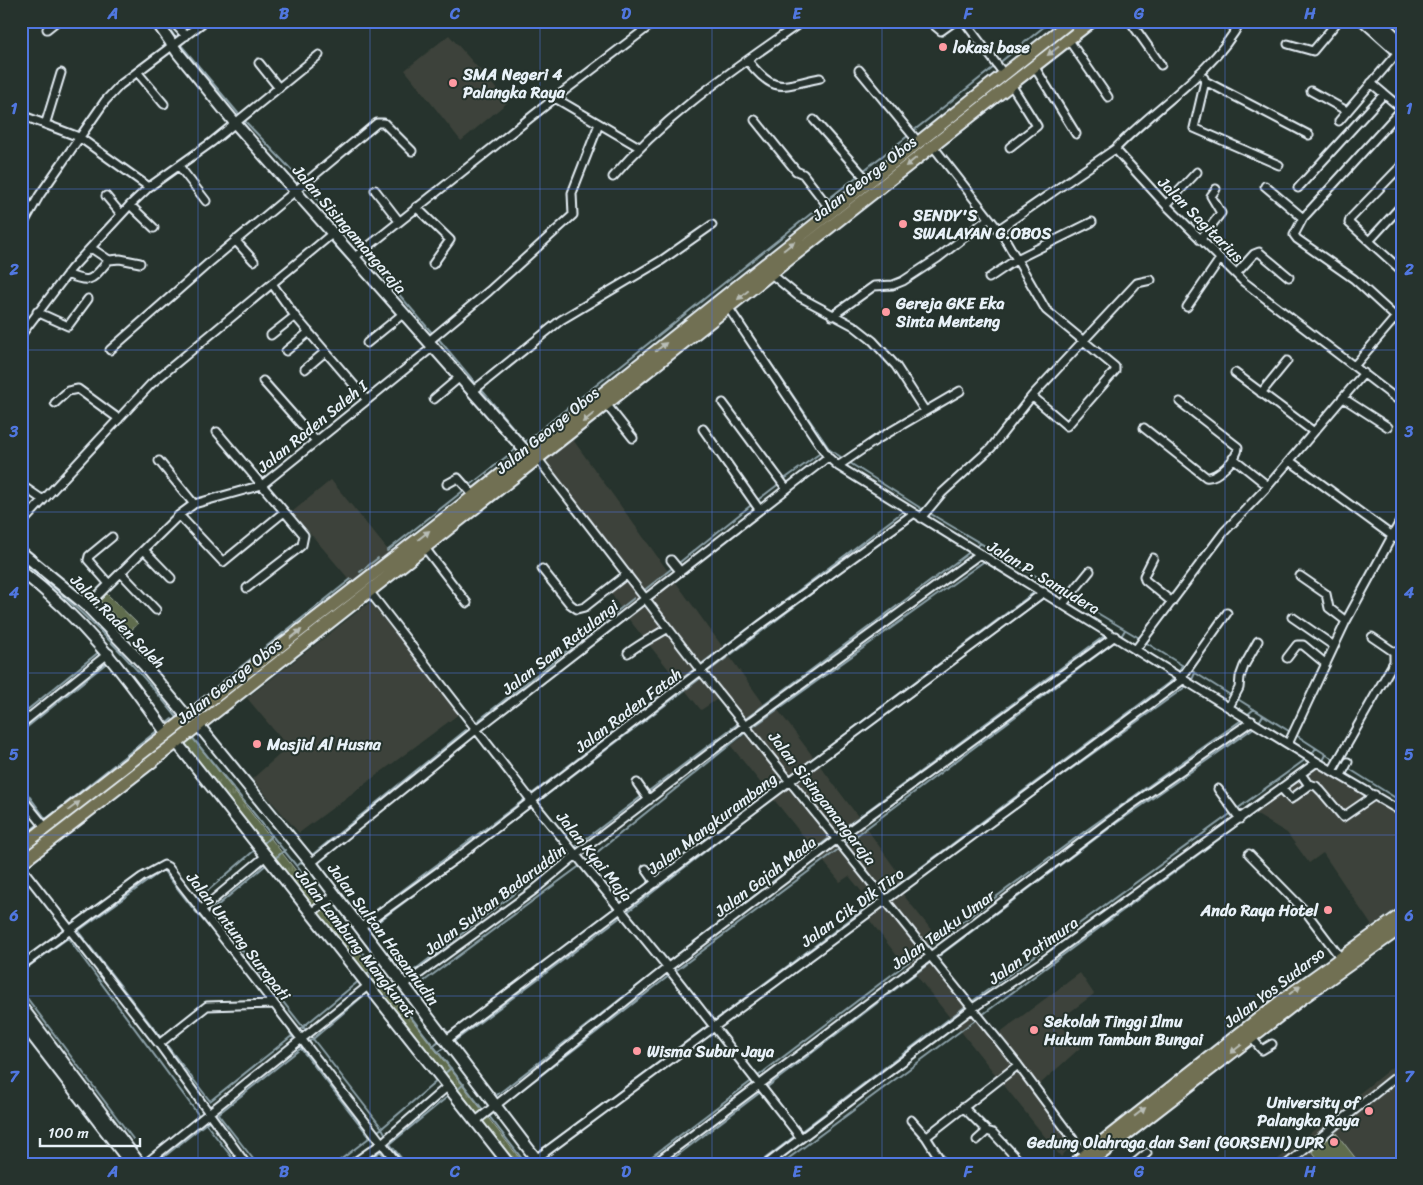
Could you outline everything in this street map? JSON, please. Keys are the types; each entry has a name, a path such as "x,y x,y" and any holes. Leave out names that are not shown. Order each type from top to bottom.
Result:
{"main road":[{"name":"Jalan George Obos","path":"21,847 167,734 185,714 258,664 481,495 538,459 606,404 641,369 831,210 1020,69 1070,21"},
{"name":"Jalan George Obos","path":"1020,69 1034,66 1092,21"},
{"name":"Jalan George Obos","path":"21,863 425,548 527,453 728,307 932,145 1007,78"},
{"path":"258,664 265,674"},
{"path":"105,782 114,792"},
{"name":"Jalan Yos Sudarso","path":"1086,1159 1357,951 1402,914"},
{"name":"Jalan Yos Sudarso","path":"1074,1164 1086,1159 1251,1038 1273,1014 1340,957 1357,951 1402,927"}],"street":[{"path":"47,29 57,21"},
{"name":"Jalan Sisingamangaraja","path":"156,21 173,46 235,123 296,189 527,453"},
{"path":"172,21 186,36"},
{"path":"21,228 105,100 205,21"},
{"path":"355,257 555,98 656,21"},
{"path":"613,177 639,147 700,94 803,21"},
{"path":"929,21 940,31 955,21"},
{"path":"964,21 1007,78 1037,126 1010,146"},
{"path":"1130,21 1161,65"},
{"path":"998,230 1116,149 1202,71 1234,36 1241,21"},
{"path":"1288,44 1313,52 1338,21"},
{"path":"1364,21 1400,50"},
{"path":"1379,21 1400,50"},
{"path":"1068,40 1108,97"},
{"path":"1339,121 1400,50"},
{"path":"21,335 67,274 121,214 149,187 235,123 319,55"},
{"path":"748,61 764,80 774,84 785,85 820,78"},
{"path":"259,63 279,88"},
{"path":"1034,66 1076,134"},
{"path":"859,70 919,143"},
{"path":"1202,71 1205,81 1194,128 1279,165"},
{"path":"46,122 61,73"},
{"path":"138,73 164,104"},
{"path":"1205,81 1309,135"},
{"path":"1371,83 1402,109 1303,218 1294,232 1296,239 1354,279 1402,323"},
{"path":"1311,91 1347,111"},
{"path":"1298,188 1384,94"},
{"path":"555,98 639,147"},
{"path":"21,114 46,122 79,137 149,187"},
{"path":"755,120 796,171 804,174 831,210"},
{"path":"814,120 868,181"},
{"path":"110,350 296,189 381,122 412,151"},
{"name":"Jalan Raden Saleh I","path":"87,606 179,516 194,504 262,485 432,343 572,216 574,212 572,193 599,124"},
{"path":"932,145 998,230 1017,258 1041,303 1053,317 1113,365 1115,371 1070,424 1065,424 1032,396"},
{"name":"Jalan Sagitarius","path":"1116,149 1166,206 1236,274 1402,403"},
{"path":"1400,267 1350,225 1350,219 1402,165"},
{"path":"179,166 206,201"},
{"path":"1166,206 1197,172"},
{"path":"1265,186 1303,218"},
{"path":"1200,240 1222,213 1211,196 1216,189"},
{"path":"375,190 399,221"},
{"path":"106,196 121,214"},
{"path":"130,205 154,228"},
{"path":"1369,241 1402,205"},
{"path":"416,207 450,240 433,264"},
{"path":"832,316 874,286 893,285 903,281 938,258 989,218"},
{"path":"989,278 1017,258 1092,222"},
{"path":"472,390 561,320 662,260 712,225"},
{"path":"21,524 151,384 273,285 333,233"},
{"path":"236,240 254,261"},
{"path":"91,248 109,260 120,259 140,263"},
{"path":"1236,274 1254,254 1259,252 1289,277"},
{"path":"1187,307 1220,259"},
{"path":"67,274 83,281 89,280 109,260"},
{"path":"770,273 798,296 858,329 883,350 925,411"},
{"path":"921,518 942,494 991,448 1032,396 1138,283 1151,280"},
{"path":"273,285 295,316 366,399"},
{"path":"37,312 68,326 88,299"},
{"name":"Jalan P. Samudera","path":"728,307 828,457 838,466 1332,771 1344,769 1375,795 1402,812"},
{"path":"367,344 404,313"},
{"path":"271,336 295,316"},
{"path":"1355,365 1396,318"},
{"path":"286,351 309,332"},
{"path":"304,369 325,352"},
{"path":"1261,393 1287,361"},
{"path":"1235,373 1314,432"},
{"path":"1136,649 1224,532 1268,486 1364,373"},
{"path":"434,399 460,377"},
{"path":"263,381 316,441"},
{"path":"55,404 68,391 78,389 119,419"},
{"path":"838,466 876,440 960,391"},
{"path":"1343,398 1388,427"},
{"path":"1144,428 1206,477 1216,475 1238,451 1236,445 1180,402"},
{"path":"723,403 784,485"},
{"path":"606,404 633,438"},
{"path":"703,430 759,509"},
{"path":"217,432 301,531 304,541 295,551 247,588"},
{"name":"Jalan Sam Ratulangi","path":"312,863 477,729 759,509 784,485 828,457"},
{"path":"1233,458 1268,486"},
{"name":"Jalan Sisingamangaraja","path":"538,459 702,671 1018,1065 1086,1159"},
{"path":"159,461 194,504"},
{"path":"1290,461 1402,543"},
{"path":"447,484 458,478 481,495"},
{"path":"21,485 43,500"},
{"path":"179,516 223,562 284,512"},
{"name":"Jalan Raden Fatah","path":"360,928 457,858 702,671 913,514"},
{"path":"1288,744 1346,622 1391,534 1402,518"},
{"path":"109,584 88,560 89,556 112,537"},
{"path":"425,548 467,603"},
{"path":"144,550 171,578"},
{"name":"Jalan Raden Saleh","path":"21,552 87,606 145,666 185,714"},
{"name":"Jalan Sultan Badaruddin","path":"404,985 533,891 576,855 746,725 980,554"},
{"path":"1153,558 1144,576 1145,580 1172,602"},
{"path":"671,560 680,572"},
{"path":"542,568 570,604 577,610 585,607 627,574"},
{"path":"21,571 78,620 109,653 167,734"},
{"path":"1063,604 1090,572"},
{"path":"121,573 156,610"},
{"path":"1300,576 1326,594 1329,608 1346,622"},
{"name":"Jalan Kyai Maja","path":"369,591 531,800 621,910 801,1138"},
{"name":"Jalan Mangkurambang","path":"445,1041 1044,592"},
{"name":"Jalan Cik Dik Tiro","path":"538,1161 713,1026 1183,678 1226,613"},
{"path":"1292,616 1334,646"},
{"path":"628,653 646,639 654,637 668,628"},
{"name":"Jalan Gajah Mada","path":"485,1113 667,968 836,840 1115,636"},
{"path":"1332,771 1394,662 1394,652 1372,637"},
{"path":"1229,707 1236,693 1240,677 1258,642"},
{"path":"1287,658 1297,645 1303,645 1326,664"},
{"path":"21,724 109,653"},
{"name":"Jalan Teuku Umar","path":"654,1164 759,1083 834,1030 1130,806 1252,721"},
{"name":"Jalan Sultan Hasannudin","path":"199,726 312,863 331,898 360,928 404,985 445,1041 485,1113 538,1161"},
{"name":"Jalan Lambung Mangkurat","path":"177,743 267,855 315,910 369,985 448,1086 485,1113 509,1164"},
{"name":"Jalan Patimura","path":"767,1164 973,1008 1043,961 1317,762"},
{"path":"1300,774 1310,785 1318,788 1343,817 1375,795"},
{"path":"636,783 649,800"},
{"path":"1280,788 1291,799 1310,785"},
{"path":"1218,789 1240,818"},
{"path":"21,796 46,828"},
{"path":"1249,854 1306,912 1340,957"},
{"path":"202,909 267,855"},
{"name":"Jalan Untung Suropati","path":"21,966 142,877 164,865 168,866 398,1164"},
{"path":"21,867 159,1044 246,1164"},
{"path":"646,869 656,883"},
{"path":"315,910 331,898"},
{"path":"145,1164 369,985"},
{"path":"159,1044 207,1006 274,1004"},
{"path":"21,1006 131,1164"},
{"path":"21,1021 61,1065 140,1164"},
{"path":"1251,1038 1262,1050 1272,1044"},
{"path":"926,1137 1018,1065"},
{"path":"1287,1164 1402,1072"},
{"path":"352,1164 382,1143 448,1086"},
{"path":"963,1107 987,1131 994,1134 1022,1164"},
{"path":"911,1120 926,1137 943,1164"},
{"path":"977,1140 987,1131"},
{"path":"1134,1164 1147,1153"}],"shaded area":[{"name":"SMA Negeri 4 Palangka Raya","path":"449,35 508,102 461,141 405,70"},
{"path":"571,437 766,707 772,702 904,881 897,887 938,938 921,950 1074,1143 1061,1157 904,960 901,961 861,909 878,897 869,887 862,892 849,876 840,882 731,746 749,732 719,698 701,710 623,612 609,590 630,573 541,460"},
{"path":"331,480 392,555 353,584 292,512"},
{"path":"370,602 459,714 299,833 252,779 288,747 247,698"},
{"path":"1317,765 1402,815 1402,905 1372,926 1323,853 1309,863 1287,833 1252,812"},
{"name":"Sekolah Tinggi Ilmu Hukum Tambun Bungai","path":"1080,973 1094,994 1058,1021 1080,1048 1039,1085 999,1033"},
{"name":"University of Palangka Raya","path":"1402,1059 1402,1164 1272,1164"}],"green space":[{"path":"107,594 138,624 130,631 100,601"},
{"path":"192,737 524,1164 511,1164 183,745"},
{"name":"Gedung Olahraga dan Seni (GORSENI) UPR","path":"1336,1133 1360,1164 1322,1164 1312,1151"}],"waterway":[{"path":"164,21 177,40"},
{"path":"998,64 1051,21"},
{"path":"1026,64 1082,21"},
{"path":"180,44 242,118 303,182"},
{"path":"912,132 994,67"},
{"path":"879,181 1016,72"},
{"path":"863,171 909,135"},
{"path":"826,201 860,174"},
{"path":"306,186 433,334"},
{"path":"480,388 525,442 823,204"},
{"path":"317,223 326,235"},
{"path":"329,239 373,287"},
{"path":"747,328 830,450 841,457"},
{"path":"437,337 477,385"},
{"path":"387,551 516,449 464,390"},
{"path":"783,480 819,454"},
{"path":"850,463 922,509 919,513"},
{"path":"759,499 780,483"},
{"path":"680,562 750,506"},
{"path":"700,665 905,510"},
{"path":"931,514 1068,595"},
{"path":"705,674 893,532"},
{"path":"975,548 980,544"},
{"path":"744,720 971,551"},
{"path":"989,557 993,551"},
{"path":"360,572 378,558"},
{"path":"750,729 986,560"},
{"path":"21,561 64,597 105,636 179,720"},
{"path":"642,592 671,569"},
{"path":"187,710 351,579"},
{"path":"1040,589 1047,583"},
{"path":"654,878 1036,591"},
{"path":"797,781 1046,596"},
{"path":"475,723 634,598"},
{"path":"1072,598 1141,639"},
{"path":"1120,638 1125,630"},
{"path":"837,833 1107,634"},
{"path":"844,845 1116,641"},
{"path":"1145,642 1185,667"},
{"path":"21,715 100,651"},
{"path":"21,732 109,661"},
{"path":"1178,674 1182,665"},
{"path":"533,793 696,668"},
{"path":"1189,669 1232,696"},
{"path":"1191,682 1195,673"},
{"path":"539,801 702,677"},
{"path":"884,895 1175,678"},
{"path":"986,830 1188,685"},
{"path":"1236,698 1292,733"},
{"path":"1246,716 1254,709"},
{"path":"1258,724 1263,715"},
{"path":"167,723 172,719"},
{"path":"927,948 1088,829 1243,719"},
{"path":"125,775 194,721"},
{"path":"646,793 740,722"},
{"path":"935,959 1111,827 1255,727"},
{"path":"21,785 46,819 158,730"},
{"path":"312,855 466,730"},
{"path":"585,862 746,732"},
{"path":"1296,735 1336,761"},
{"path":"192,737 324,900"},
{"path":"1310,756 1316,748"},
{"path":"1305,776 1321,764 1326,755"},
{"path":"970,1003 1306,759"},
{"path":"1340,763 1402,802"},
{"path":"1285,790 1302,778"},
{"path":"626,913 788,787"},
{"path":"982,1015 1281,793"},
{"path":"404,978 642,796"},
{"path":"360,922 525,799"},
{"path":"21,856 94,800"},
{"path":"366,931 532,806"},
{"path":"21,838 37,825"},
{"path":"262,845 272,835"},
{"path":"667,963 828,839"},
{"path":"674,972 840,848"},
{"path":"197,900 256,849"},
{"path":"273,860 285,850"},
{"path":"297,866 302,862"},
{"path":"267,864 211,911 303,1027 360,980"},
{"path":"412,990 581,865"},
{"path":"162,1039 78,931 163,870 191,906 194,903"},
{"path":"447,1035 650,881"},
{"path":"714,1021 880,897"},
{"path":"327,903 397,999 484,1111"},
{"path":"191,906 226,947"},
{"path":"452,1043 622,916"},
{"path":"21,972 68,938 200,1117"},
{"path":"642,1164 923,951"},
{"path":"766,1088 931,962"},
{"path":"493,1098 663,966"},
{"path":"365,976 375,968"},
{"path":"500,1107 670,975"},
{"path":"375,987 383,980"},
{"path":"390,989 398,983"},
{"path":"21,990 133,1139"},
{"path":"369,991 313,1039 382,1128 438,1080"},
{"path":"397,999 406,994"},
{"path":"758,1164 966,1006"},
{"path":"781,1164 978,1018"},
{"path":"284,1022 295,1041"},
{"path":"537,1153 710,1024"},
{"path":"165,1043 210,1101 303,1027 307,1031"},
{"path":"21,1030 48,1065"},
{"path":"307,1043 313,1039 310,1035"},
{"path":"433,1046 441,1039"},
{"path":"298,1045 375,1144"},
{"path":"257,1164 218,1114 304,1046"},
{"path":"438,1052 446,1047"},
{"path":"443,1075 451,1068"},
{"path":"456,1091 464,1084"},
{"path":"666,1164 762,1091"},
{"path":"406,1164 390,1144 446,1098"},
{"path":"541,1161 609,1109"},
{"path":"489,1117 495,1112"},
{"path":"489,1116 526,1164"},
{"path":"203,1120 237,1164"},
{"path":"155,1164 210,1120"},
{"path":"335,1164 382,1128 387,1137"},
{"path":"378,1148 390,1164"},
{"path":"362,1164 381,1151"},
{"path":"522,1160 531,1156"}],"place":[{"name":"lokasi base","path":"943,47"},
{"name":"SMA Negeri 4 Palangka Raya","path":"453,83"},
{"name":"SENDY'S SWALAYAN G.OBOS","path":"903,224"},
{"name":"Gereja GKE Eka Sinta Menteng","path":"886,312"},
{"name":"Masjid Al Husna","path":"257,744"},
{"name":"Ando Raya Hotel","path":"1328,910"},
{"name":"Sekolah Tinggi Ilmu Hukum Tambun Bungai","path":"1034,1030"},
{"name":"Wisma Subur Jaya","path":"637,1051"},
{"name":"University of Palangka Raya","path":"1369,1111"},
{"name":"Gedung Olahraga dan Seni (GORSENI) UPR","path":"1334,1142"}]}
